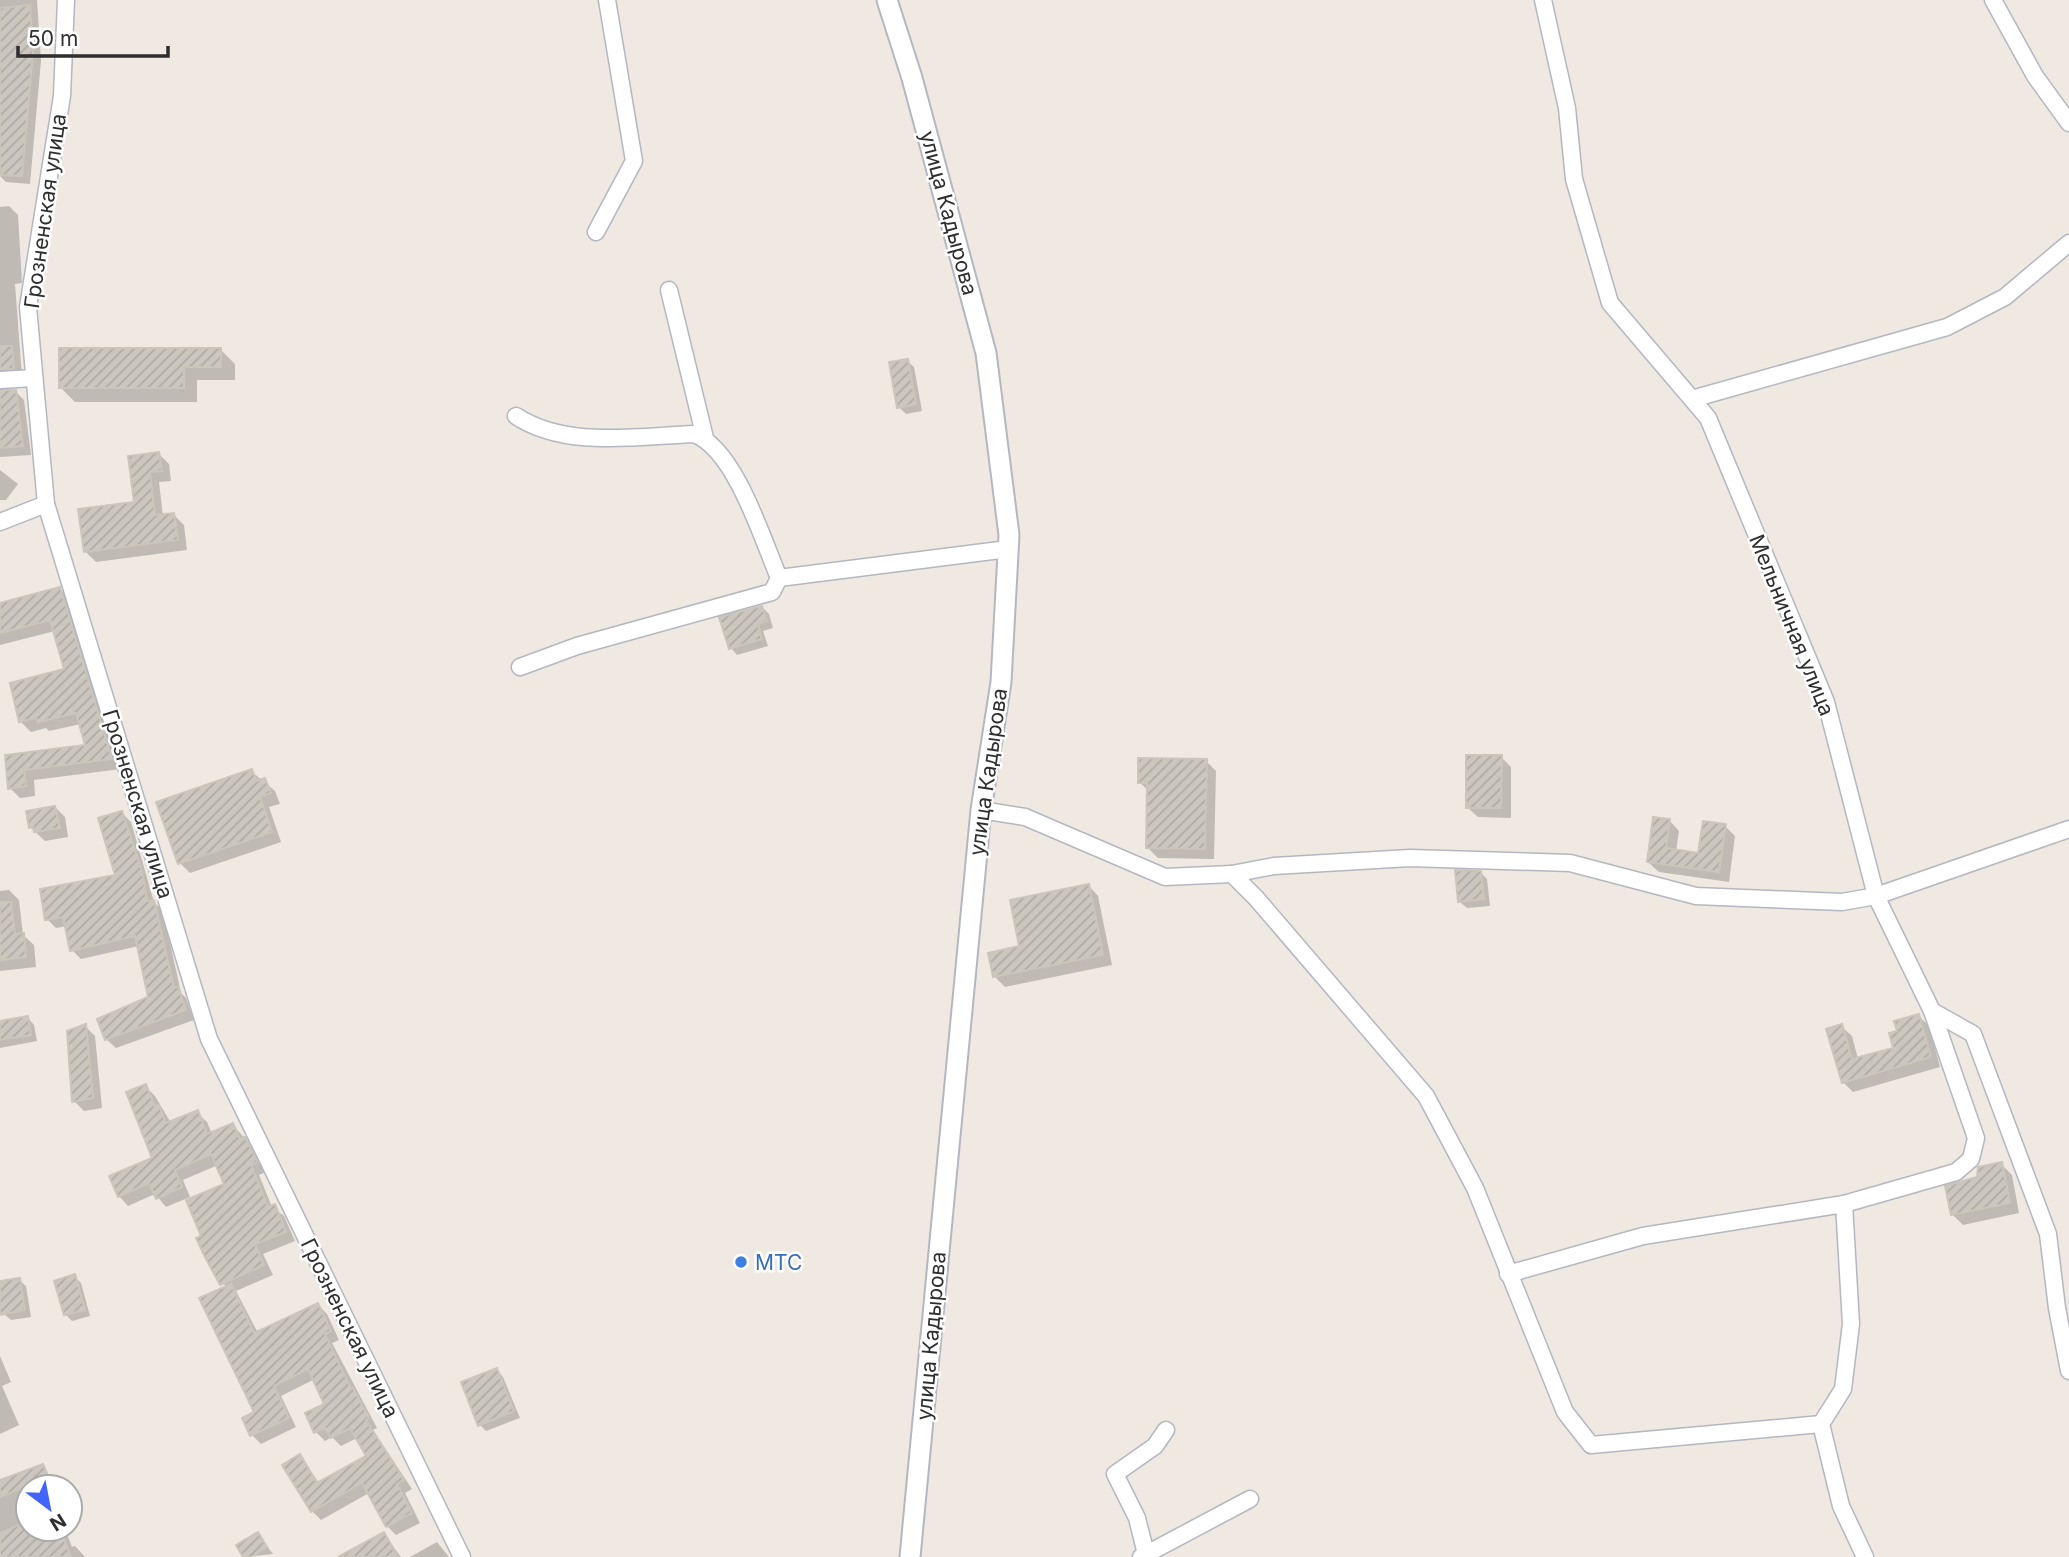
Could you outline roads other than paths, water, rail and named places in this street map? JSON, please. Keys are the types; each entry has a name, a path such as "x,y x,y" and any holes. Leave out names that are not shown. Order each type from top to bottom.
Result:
{"street":[{"name":"Грозненская улица","path":"66,0 62,96 28,307 46,504 209,1039 462,1557"},
{"path":"596,232 634,161 607,0"},
{"name":"улица Кадырова","path":"887,0 912,78 986,353 1008,549 1001,682 981,810 910,1557"},
{"name":"Мельничная улица","path":"1508,1274 1643,1236 1844,1204 1956,1172 1971,1159 1976,1138 1932,1011 1876,896 1826,702 1708,418 1610,303 1574,179 1567,108 1543,0"},
{"path":"1993,0 2035,76 2069,123"},
{"path":"1692,399 1947,327 2005,297 2069,243"},
{"path":"669,289 705,438"},
{"path":"0,380 34,378"},
{"path":"516,416 535,429 591,438 694,434 705,438 729,461 779,578 772,592 578,646 520,667"},
{"path":"0,522 46,504"},
{"path":"779,578 1008,549"},
{"path":"981,810 1025,817 1165,877 1232,874 1274,866 1410,858 1570,863 1696,896 1842,902 1876,896 2069,829"},
{"path":"1232,874 1256,898 1426,1096 1475,1188 1565,1412 1591,1445 1821,1424"},
{"path":"1932,1011 1973,1034 2048,1234 2057,1308 2069,1371"},
{"path":"1844,1204 1852,1324 1843,1389 1821,1424 1841,1506 1865,1557"},
{"path":"1166,1430 1155,1446 1115,1474 1137,1518 1144,1556 1250,1499"}],"place":[{"name":"МТС","path":"741,1262"}]}
